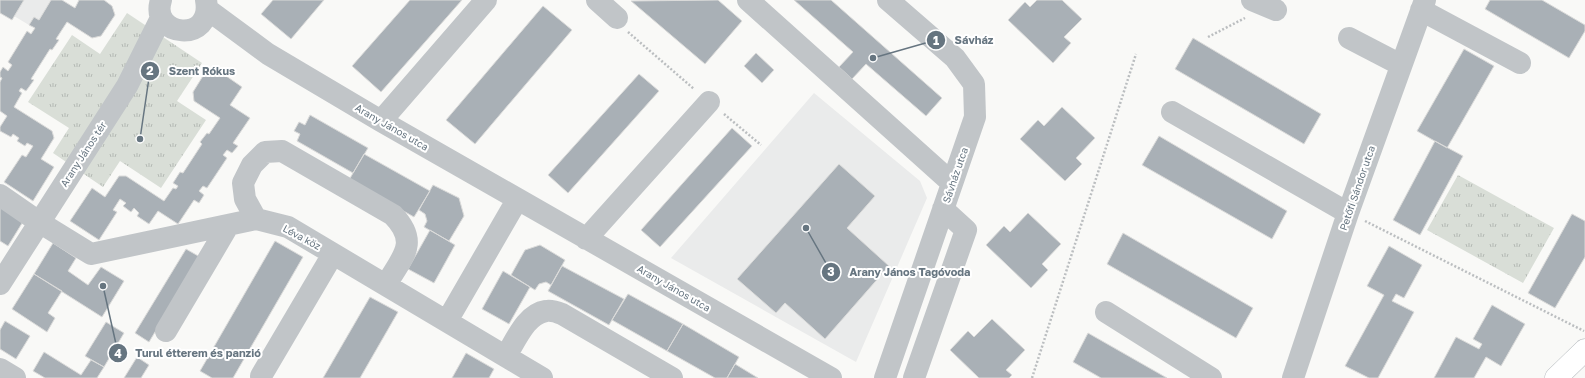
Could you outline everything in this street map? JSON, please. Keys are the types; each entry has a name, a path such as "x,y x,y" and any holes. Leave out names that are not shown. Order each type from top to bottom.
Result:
{"main road":[{"path":"1556,378 1585,350"}],"street":[{"path":"380,121 486,0"},
{"path":"597,0 618,18"},
{"path":"748,0 952,182"},
{"name":"Sávház utca","path":"885,378 952,182 976,117 974,84 955,58 888,0"},
{"path":"1254,1 1276,10"},
{"name":"Arany János utca","path":"206,4 268,54 517,200 831,378"},
{"name":"Arany János tér","path":"127,86 186,30 203,21 206,4"},
{"path":"1423,5 1520,63"},
{"name":"Petőfi Sándor utca","path":"1293,378 1348,213 1423,5"},
{"path":"158,6 166,24 186,30"},
{"name":"Arany János tér","path":"0,284 127,86 158,6"},
{"name":"Arany János utca","path":"186,30 231,39 268,54"},
{"path":"1350,38 1401,65"},
{"path":"586,239 709,102"},
{"path":"1172,112 1348,213"},
{"path":"256,219 245,199 243,182 252,165 265,152 282,151 393,215 402,224 408,236 407,247 386,285"},
{"name":"Léva köz","path":"0,195 39,222 91,254 256,219 288,227 506,356 537,377"},
{"path":"447,321 517,200"},
{"path":"914,378 966,230 943,209"},
{"path":"166,331 228,226"},
{"path":"261,376 333,254"},
{"path":"506,356 528,320 536,313 548,310 562,314 672,378"},
{"path":"1106,312 1211,378"},
{"path":"0,369 15,378"}],"path":[{"path":"1208,38 1249,17 1254,1"},
{"path":"618,18 620,26 761,145"},
{"path":"1032,378 1136,54"},
{"path":"1348,213 1585,331"}],"shaded area":[{"path":"24,0 51,0 39,20 29,25 14,16"},
{"path":"814,93 920,181 927,198 856,362 671,258"}],"green space":[{"path":"127,13 202,63 177,101 206,120 161,188 120,161 103,187 53,153 69,128 28,102 72,35 100,54"},
{"path":"1458,175 1554,228 1523,283 1427,230"}],"building":[{"path":"0,0 24,0 12,20 0,13"},
{"path":"51,0 62,0 75,8 79,0 104,0 112,6 115,15 101,36 92,38 67,22 56,39 59,40 52,50 50,49 31,79 34,80 26,91 21,88 19,91 22,93 14,107 52,131 54,138 41,159 54,167 33,201 4,182 22,155 26,157 33,146 27,143 25,146 17,141 19,138 13,134 11,137 0,131 0,127 7,116 0,111 0,82 2,78 0,77 0,72 3,67 8,71 12,65 8,62 27,31 31,34 35,28 29,25 34,17 39,20"},
{"path":"273,0 324,0 291,39 261,14"},
{"path":"410,0 462,0 381,92 352,66"},
{"path":"718,0 742,21 705,64 631,1"},
{"path":"794,0 831,0 942,98 926,116 866,64 852,79 839,67 853,52"},
{"path":"1037,0 1062,0 1082,19 1064,37 1071,43 1053,63 1008,20 1025,2 1030,7"},
{"path":"1490,0 1542,0 1585,25 1585,31 1569,58 1485,9"},
{"path":"543,6 572,30 475,144 446,120"},
{"path":"1193,38 1321,114 1304,144 1175,69"},
{"path":"1464,49 1494,66 1447,148 1417,131"},
{"path":"756,53 774,70 762,83 744,66"},
{"path":"216,69 242,87 230,105 250,118 233,143 238,146 232,153 227,150 223,155 227,158 207,188 203,186 199,191 204,195 199,203 194,200 178,224 158,211 149,224 137,216 139,213 134,208 131,212 123,206 126,203 120,199 113,210 117,212 99,240 70,221 92,188 105,197 119,176 126,176 164,201 173,188 176,189 178,186 173,183 180,172 183,173 202,144 200,142 207,133 209,134 220,118 194,101 193,92 206,71"},
{"path":"639,74 659,91 568,193 548,175"},
{"path":"1062,107 1095,138 1076,158 1082,164 1065,181 1020,139 1038,120 1044,126"},
{"path":"310,115 368,148 353,173 297,141 300,134 294,131 299,122 305,125"},
{"path":"732,128 752,146 660,247 641,230"},
{"path":"1159,136 1287,211 1272,239 1142,165"},
{"path":"1435,141 1463,156 1420,235 1393,220"},
{"path":"364,154 430,191 414,217 349,180"},
{"path":"839,164 875,196 847,228 889,266 825,339 785,303 776,313 737,279"},
{"path":"433,185 459,198 464,216 449,241 424,227 427,221 425,214 419,210"},
{"path":"0,204 24,220 8,246 0,241"},
{"path":"1028,213 1061,244 1042,264 1048,270 1031,288 986,245 1004,226 1010,232"},
{"path":"1572,214 1585,221 1585,257 1555,308 1528,293"},
{"path":"430,230 455,245 434,283 408,269"},
{"path":"1123,233 1253,308 1236,338 1107,264"},
{"path":"275,241 303,257 233,378 212,378 200,371"},
{"path":"53,243 76,258 68,271 88,285 101,267 124,281 102,317 34,274"},
{"path":"540,245 565,260 551,285 546,282 539,284 535,290 511,275 525,250"},
{"path":"1389,246 1422,265 1404,298 1396,294 1392,301 1414,312 1378,378 1369,378 1345,366 1384,295 1367,286"},
{"path":"186,249 200,257 149,342 135,333"},
{"path":"562,266 624,299 609,325 548,291"},
{"path":"503,271 530,287 509,324 482,309"},
{"path":"34,274 62,291 48,313 55,318 47,332 12,309"},
{"path":"628,294 683,324 667,351 612,320"},
{"path":"370,297 398,312 360,378 323,378"},
{"path":"1492,305 1525,324 1501,366 1486,357 1474,378 1434,378 1456,337 1479,349 1482,344 1473,339"},
{"path":"992,319 1025,350 1006,370 1012,375 1009,378 979,378 950,350 968,331 974,337"},
{"path":"5,321 30,336 16,359 0,349 0,330"},
{"path":"106,322 124,333 104,367 85,356"},
{"path":"683,324 739,357 727,378 715,378 667,351"},
{"path":"1088,333 1167,378 1101,378 1073,362"},
{"path":"44,352 81,375 91,360 104,367 97,378 45,378 33,371"},
{"path":"466,353 494,369 489,378 452,378"},
{"path":"137,357 149,365 141,378 124,378"},
{"path":"735,364 758,378 727,378"}],"place":[{"name":"Sávház","path":"873,58"},
{"name":"Szent Rókus","path":"140,139"},
{"name":"Arany János Tagóvoda","path":"806,228"},
{"name":"Turul étterem és panzió","path":"103,286"}]}
